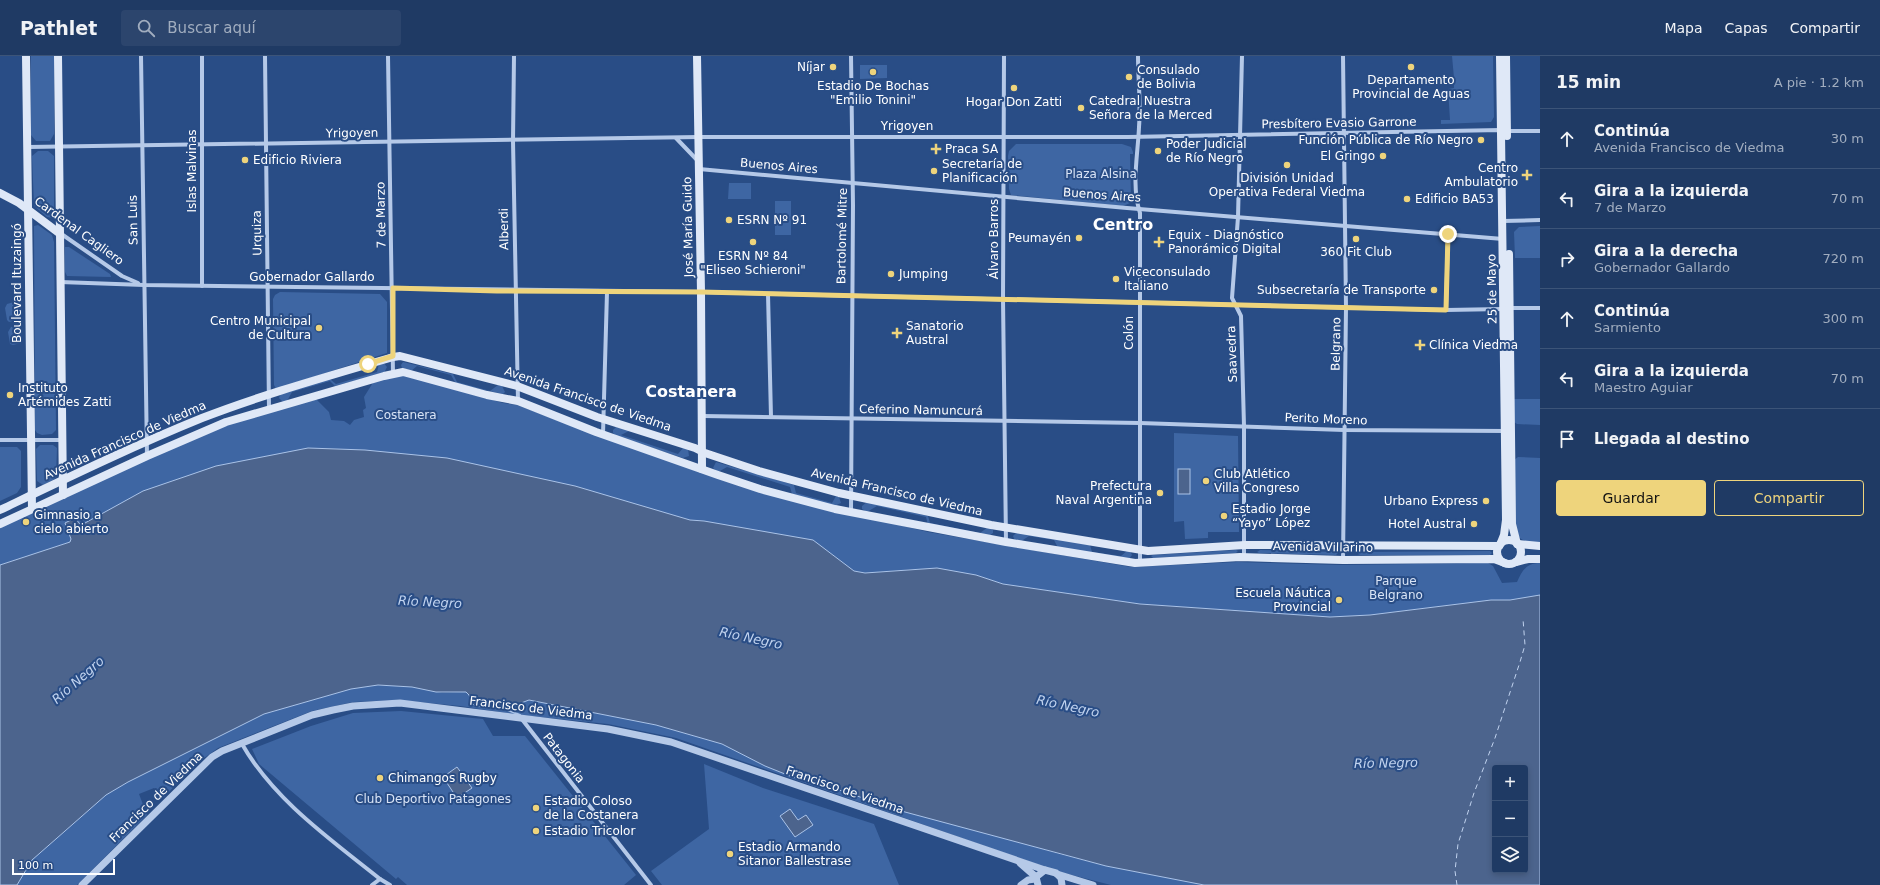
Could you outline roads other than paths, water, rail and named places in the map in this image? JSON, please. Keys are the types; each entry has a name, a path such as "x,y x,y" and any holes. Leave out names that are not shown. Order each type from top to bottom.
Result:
{"main road":[{"name":"Boulevard Ituzaingó","path":"26,56 32,509"},
{"path":"58,56 63,495"},
{"name":"José María Guido","path":"697,56 703,416 702,469"},
{"name":"25 de Mayo","path":"1499,546 1506,520 1508,431 1506,221 1504,130 1500,56"},
{"name":"25 de Mayo","path":"1504,130 1506,56"},
{"name":"Cardenal Cagliero","path":"0,193 29,210 59,233"},
{"name":"25 de Mayo","path":"1506,221 1503,239 1507,308"},
{"name":"Avenida Francisco de Viedma","path":"0,510 146,441 203,418 268,394 393,356 400,356 517,386 604,419 695,448 702,452 759,471 850,496 927,513 1005,526 1091,543 1140,550"},
{"name":"Avenida Francisco de Viedma","path":"0,524 147,456 226,422 403,372 492,396 518,401 604,434 760,489 851,512 1006,542 1140,563"},
{"name":"25 de Mayo","path":"1508,431 1512,527 1520,549 1520,556 1509,563"},
{"path":"1509,563 1498,556 1499,546 1508,540 1517,544 1540,546"},
{"name":"Avenida Villarino","path":"1140,550 1148,551 1244,545 1343,547 1499,546"},
{"name":"Avenida Villarino","path":"1140,563 1244,557 1343,560 1494,559 1509,563 1522,560 1540,559"}],"street":[{"name":"San Luis","path":"141,56 147,456"},
{"name":"Islas Malvinas","path":"202,56 202,286"},
{"name":"Urquiza","path":"264,56 269,409"},
{"name":"7 de Marzo","path":"388,56 393,288 393,374"},
{"name":"Alberdi","path":"514,56 513,141 518,401"},
{"name":"Bartolomé Mitre","path":"851,56 851,512"},
{"name":"Álvaro Barros","path":"1004,56 1003,299 1006,542"},
{"name":"Colón","path":"1138,56 1139,127 1137,184 1138,208 1140,213 1140,563"},
{"name":"Saavedra","path":"1242,56 1238,217 1232,298 1241,316 1244,426 1244,557"},
{"name":"Belgrano","path":"1343,56 1346,306 1343,560"},
{"name":"Presbítero Evasio Garrone","path":"1138,135 1504,130 1540,131"},
{"name":"Yrigoyen","path":"28,147 513,141 699,137 1072,137 1138,135"},
{"path":"676,138 699,165"},
{"name":"Buenos Aires","path":"699,165 852,183 1503,239"},
{"path":"1506,221 1540,220"},
{"name":"Cardenal Cagliero","path":"59,233 122,276 144,285"},
{"path":"1446,310 1448,234"},
{"name":"Gobernador Gallardo","path":"60,282 202,286 701,292 1140,303 1346,306 1446,310 1540,308"},
{"path":"604,434 607,292"},
{"path":"768,294 771,417"},
{"name":"Ceferino Namuncurá","path":"703,416 1140,423"},
{"name":"Perito Moreno","path":"1140,423 1344,430 1508,431"},
{"path":"0,440 62,440"},
{"name":"Francisco de Viedma","path":"82,885 199,768 222,751 312,715 353,706 400,703 608,729 670,742 1019,862 1056,873 1077,884 1093,885"},
{"name":"Patagonia","path":"521,718 649,884"},
{"path":"242,744 259,769 295,809 380,879 390,885"},
{"name":"Francisco de Viedma","path":"1019,862 1036,881"},
{"path":"1021,885 1028,880 1036,881 1045,870"},
{"path":"1056,873 1061,878 1062,885"},
{"path":"372,885 380,879"}],"water":[{"name":"Río Negro","path":"308,448 365,450 447,458 575,486 690,520 704,521 813,540 854,571 865,573 937,568 976,575 1003,584 1140,604 1330,617 1370,615 1491,600 1510,600 1540,595 1540,885 1204,885 1106,866 905,812 827,786 790,776 765,766 722,744 656,725 529,700 505,709 475,706 466,692 436,692 412,687 378,685 351,689 264,714 128,782 106,795 32,860 17,885 0,885 0,565 70,542 71,539 65,523 75,518 80,524 85,523 143,491 216,466"},
{"path":"1178,469 1190,469 1190,494 1178,494"},
{"path":"457,767 472,788 457,798 443,777"},
{"path":"790,809 798,820 806,815 813,825 795,837 780,816"}],"waterway":[{"path":"505,709 520,715"}],"place":[{"name":"Níjar","path":"833,67"},
{"name":"Departamento Provincial de Aguas","path":"1411,67"},
{"name":"Estadio De Bochas \"Emilio Tonini\"","path":"873,72"},
{"name":"Consulado de Bolivia","path":"1129,77"},
{"name":"Hogar Don Zatti","path":"1014,88"},
{"name":"Catedral Nuestra Señora de la Merced","path":"1081,108"},
{"name":"Función Pública de Río Negro","path":"1481,140"},
{"name":"Praca SA","path":"936,149"},
{"name":"Poder Judicial de Río Negro","path":"1158,151"},
{"name":"El Gringo","path":"1383,156"},
{"name":"Edificio Riviera","path":"245,160"},
{"name":"División Unidad Operativa Federal Viedma","path":"1287,165"},
{"name":"Secretaría de Planificación","path":"934,171"},
{"name":"Centro Ambulatorio","path":"1527,175"},
{"name":"Edificio BA53","path":"1407,199"},
{"name":"ESRN Nº 91","path":"729,220"},
{"name":"Peumayén","path":"1079,238"},
{"name":"360 Fit Club","path":"1356,239"},
{"name":"ESRN Nº 84 \"Eliseo Schieroni\"","path":"753,242"},
{"name":"Equix - Diagnóstico Panorámico Digital","path":"1159,242"},
{"name":"Jumping","path":"891,274"},
{"name":"Viceconsulado Italiano","path":"1116,279"},
{"name":"Subsecretaría de Transporte","path":"1434,290"},
{"name":"Centro Municipal de Cultura","path":"319,328"},
{"name":"Sanatorio Austral","path":"897,333"},
{"name":"Clínica Viedma","path":"1420,345"},
{"name":"Instituto Artémides Zatti","path":"10,395"},
{"name":"Club Atlético Villa Congreso","path":"1206,481"},
{"name":"Prefectura Naval Argentina","path":"1160,493"},
{"name":"Urbano Express","path":"1486,501"},
{"name":"Estadio Jorge “Yayo” López","path":"1224,516"},
{"name":"Gimnasio a cielo abierto","path":"26,522"},
{"name":"Hotel Austral","path":"1474,524"},
{"name":"Escuela Náutica Provincial","path":"1339,600"},
{"name":"Chimangos Rugby","path":"380,778"},
{"name":"Estadio Coloso de la Costanera","path":"536,808"},
{"name":"Estadio Tricolor","path":"536,831"},
{"name":"Estadio Armando Sitanor Ballestrase","path":"730,854"}],"district":[{"name":"Centro","path":"1123,224"},
{"name":"Costanera","path":"691,391"}],"park label":[{"name":"Plaza Alsina","path":"1101,174"},
{"name":"Parque Belgrano","path":"1396,588"},
{"name":"Club Deportivo Patagones","path":"433,799"}]}
